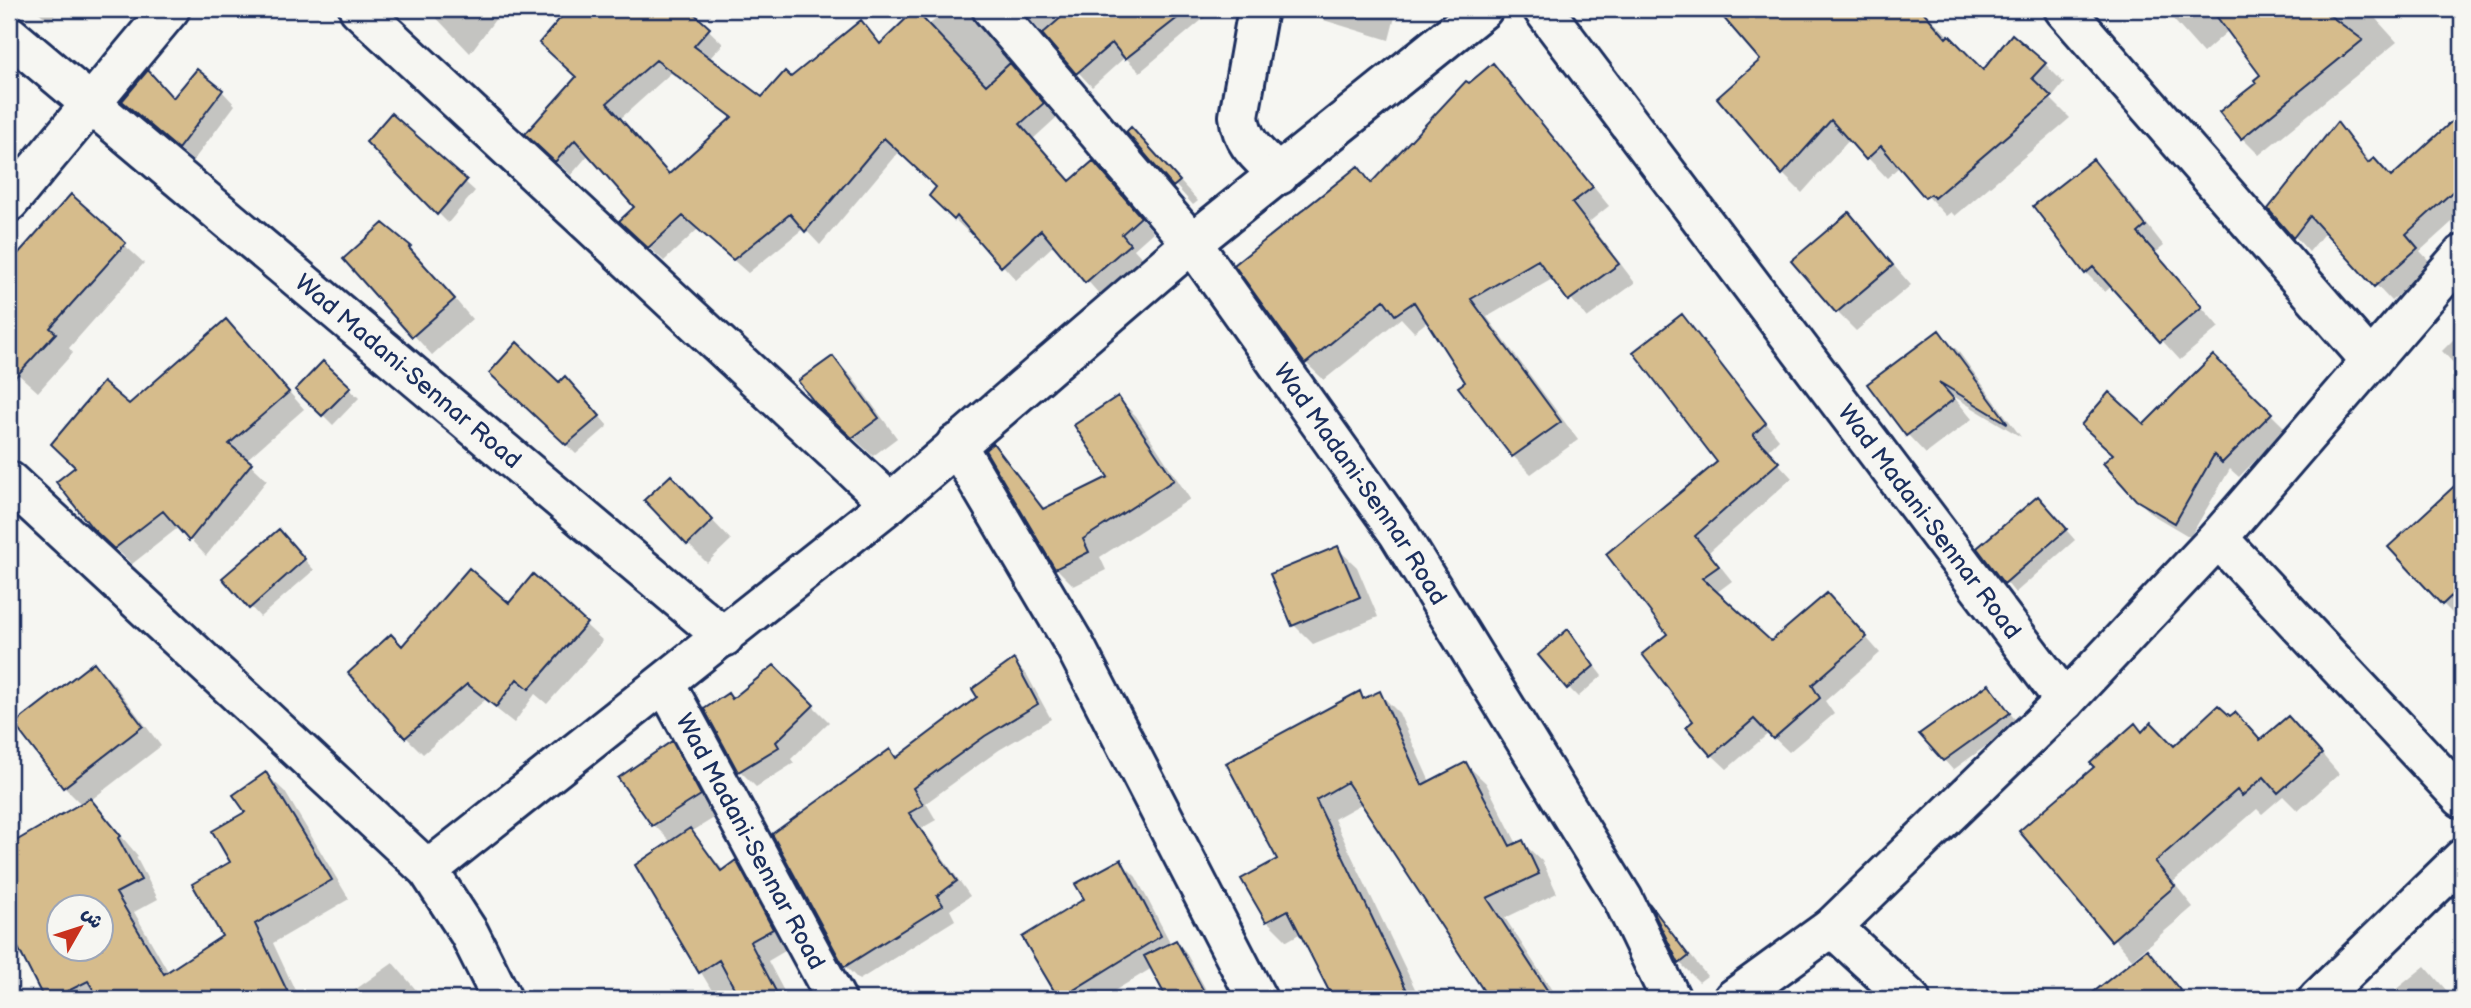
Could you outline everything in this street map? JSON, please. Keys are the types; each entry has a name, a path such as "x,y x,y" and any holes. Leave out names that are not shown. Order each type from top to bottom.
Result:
{"street":[{"path":"9,202 170,9"},
{"path":"359,9 890,503"},
{"name":"Wad Madani-Sennar Road","path":"992,9 1192,243 1399,534 1623,899 1671,999"},
{"path":"1258,9 1239,116 1240,130 1245,143 1279,175"},
{"path":"428,870 890,503 1192,243 1483,9"},
{"name":"Wad Madani-Sennar Road","path":"1543,9 2065,701"},
{"path":"2064,9 2371,361"},
{"name":"Wad Madani-Sennar Road","path":"9,35 724,637"},
{"path":"1733,999 1832,927 2065,701 2218,538 2462,255"},
{"path":"956,444 1074,644 1257,999"},
{"path":"9,481 428,870 469,933 496,997"},
{"path":"2218,538 2462,798"},
{"name":"Wad Madani-Sennar Road","path":"665,683 836,999"},
{"path":"2318,999 2462,859"},
{"path":"1832,927 1910,999"}],"building":[{"path":"568,9 689,9 710,28 694,46 762,97 785,71 791,77 861,20 880,44 915,10 986,85 1010,63 1044,103 1020,124 1070,181 1093,161 1141,217 1122,234 1130,244 1085,283 1041,230 1001,267 957,216 954,220 929,196 936,187 884,138 805,232 790,214 733,260 683,216 648,248 619,221 634,207 575,140 555,162 525,134 576,77 539,43","holes":["656,60 732,117 669,174 607,103"]},
{"path":"1071,9 1189,9 1125,59 1112,43 1076,74 1042,34"},
{"path":"1716,9 1921,9 1946,38 1949,35 1983,70 2012,34 2046,63 2032,78 2052,97 1934,198 1931,194 1925,198 1881,146 1866,160 1831,120 1782,175 1717,98 1760,60"},
{"path":"2211,9 2321,9 2363,40 2241,139 2219,112 2256,83 2254,80 2260,75"},
{"path":"1493,63 1593,187 1572,203 1619,264 1568,301 1538,260 1471,299 1561,422 1512,457 1458,387 1465,382 1414,302 1395,315 1384,300 1305,364 1234,265 1358,166 1371,183 1466,81 1469,83"},
{"path":"197,69 223,90 178,149 122,101 148,70 173,98"},
{"path":"2462,112 2462,183 2406,234 2418,248 2374,287 2310,216 2293,238 2268,209 2337,122 2368,163 2374,158 2391,177"},
{"path":"391,113 467,180 437,215 366,142"},
{"path":"1131,127 1180,181 1173,187 1126,132"},
{"path":"2093,159 2146,226 2138,233 2202,307 2160,342 2093,267 2085,274 2033,206"},
{"path":"71,194 126,243 50,328 56,333 9,384 9,264"},
{"path":"1849,212 1893,265 1836,313 1791,261"},
{"path":"383,223 411,246 409,248 455,299 412,337 343,259"},
{"path":"1682,314 1766,423 1753,435 1779,462 1695,536 1719,566 1702,578 1771,641 1827,593 1867,637 1812,685 1820,698 1773,739 1754,719 1711,756 1686,727 1693,721 1642,654 1667,634 1606,554 1717,462 1633,352"},
{"path":"226,319 289,392 229,444 252,463 189,541 163,511 114,549 92,528 56,482 75,467 51,444 103,382 129,404"},
{"path":"1939,330 2007,423 1939,382 1954,399 1906,436 1867,384"},
{"path":"517,342 559,382 565,376 600,416 566,445 489,373"},
{"path":"2213,355 2272,413 2222,463 2214,455 2175,523 2136,500 2103,463 2113,454 2081,425 2109,392 2144,424"},
{"path":"833,356 879,418 852,438 815,403 798,381"},
{"path":"323,361 351,387 322,416 295,390"},
{"path":"1118,396 1174,480 1083,539 1089,552 1055,569 985,450 993,443 1043,509 1108,477 1074,425"},
{"path":"671,475 713,520 687,545 644,500"},
{"path":"2462,479 2462,586 2442,605 2388,547"},
{"path":"2038,496 2067,529 2004,584 1977,548"},
{"path":"279,529 305,559 249,609 222,578"},
{"path":"1338,546 1360,597 1292,626 1270,574"},
{"path":"469,568 509,603 533,574 587,623 529,689 517,679 496,707 467,684 405,738 348,673 391,634 402,646"},
{"path":"1568,629 1594,666 1567,689 1538,655"},
{"path":"1014,659 1038,704 985,736 913,788 923,805 909,813 957,881 937,896 943,905 844,967 772,834 890,749 896,758 977,697 972,689"},
{"path":"94,662 143,726 63,788 14,724"},
{"path":"774,665 814,705 776,742 779,747 738,772 704,709 728,693 732,699"},
{"path":"1989,684 2010,713 1943,761 1919,734"},
{"path":"1360,691 1363,699 1380,691 1422,785 1466,762 1510,846 1523,840 1539,874 1487,898 1553,999 1489,999 1347,782 1316,800 1411,999 1333,999 1288,910 1266,922 1241,879 1277,859 1226,763"},
{"path":"2218,705 2230,716 2235,712 2260,740 2288,716 2322,754 2278,793 2264,777 2242,796 2237,790 2155,862 2175,886 2111,941 2019,831 2094,767 2090,763 2135,723 2142,732 2151,722 2174,746"},
{"path":"672,741 701,795 652,826 618,778"},
{"path":"266,772 332,880 255,924 291,999 99,999 88,981 52,999 44,999 9,930 9,845 90,798 121,836 118,838 141,880 116,893 164,974 222,936 192,884 230,862 212,831 245,812 233,795"},
{"path":"690,828 721,871 736,860 773,929 750,942 780,999 740,999 719,960 699,973 635,865"},
{"path":"1121,859 1161,936 1059,999 1022,937 1084,899 1075,884"},
{"path":"1649,903 1689,956 1679,964"},
{"path":"1176,940 1208,999 1167,999 1144,956"},
{"path":"2147,949 2187,999 2085,999"}]}
